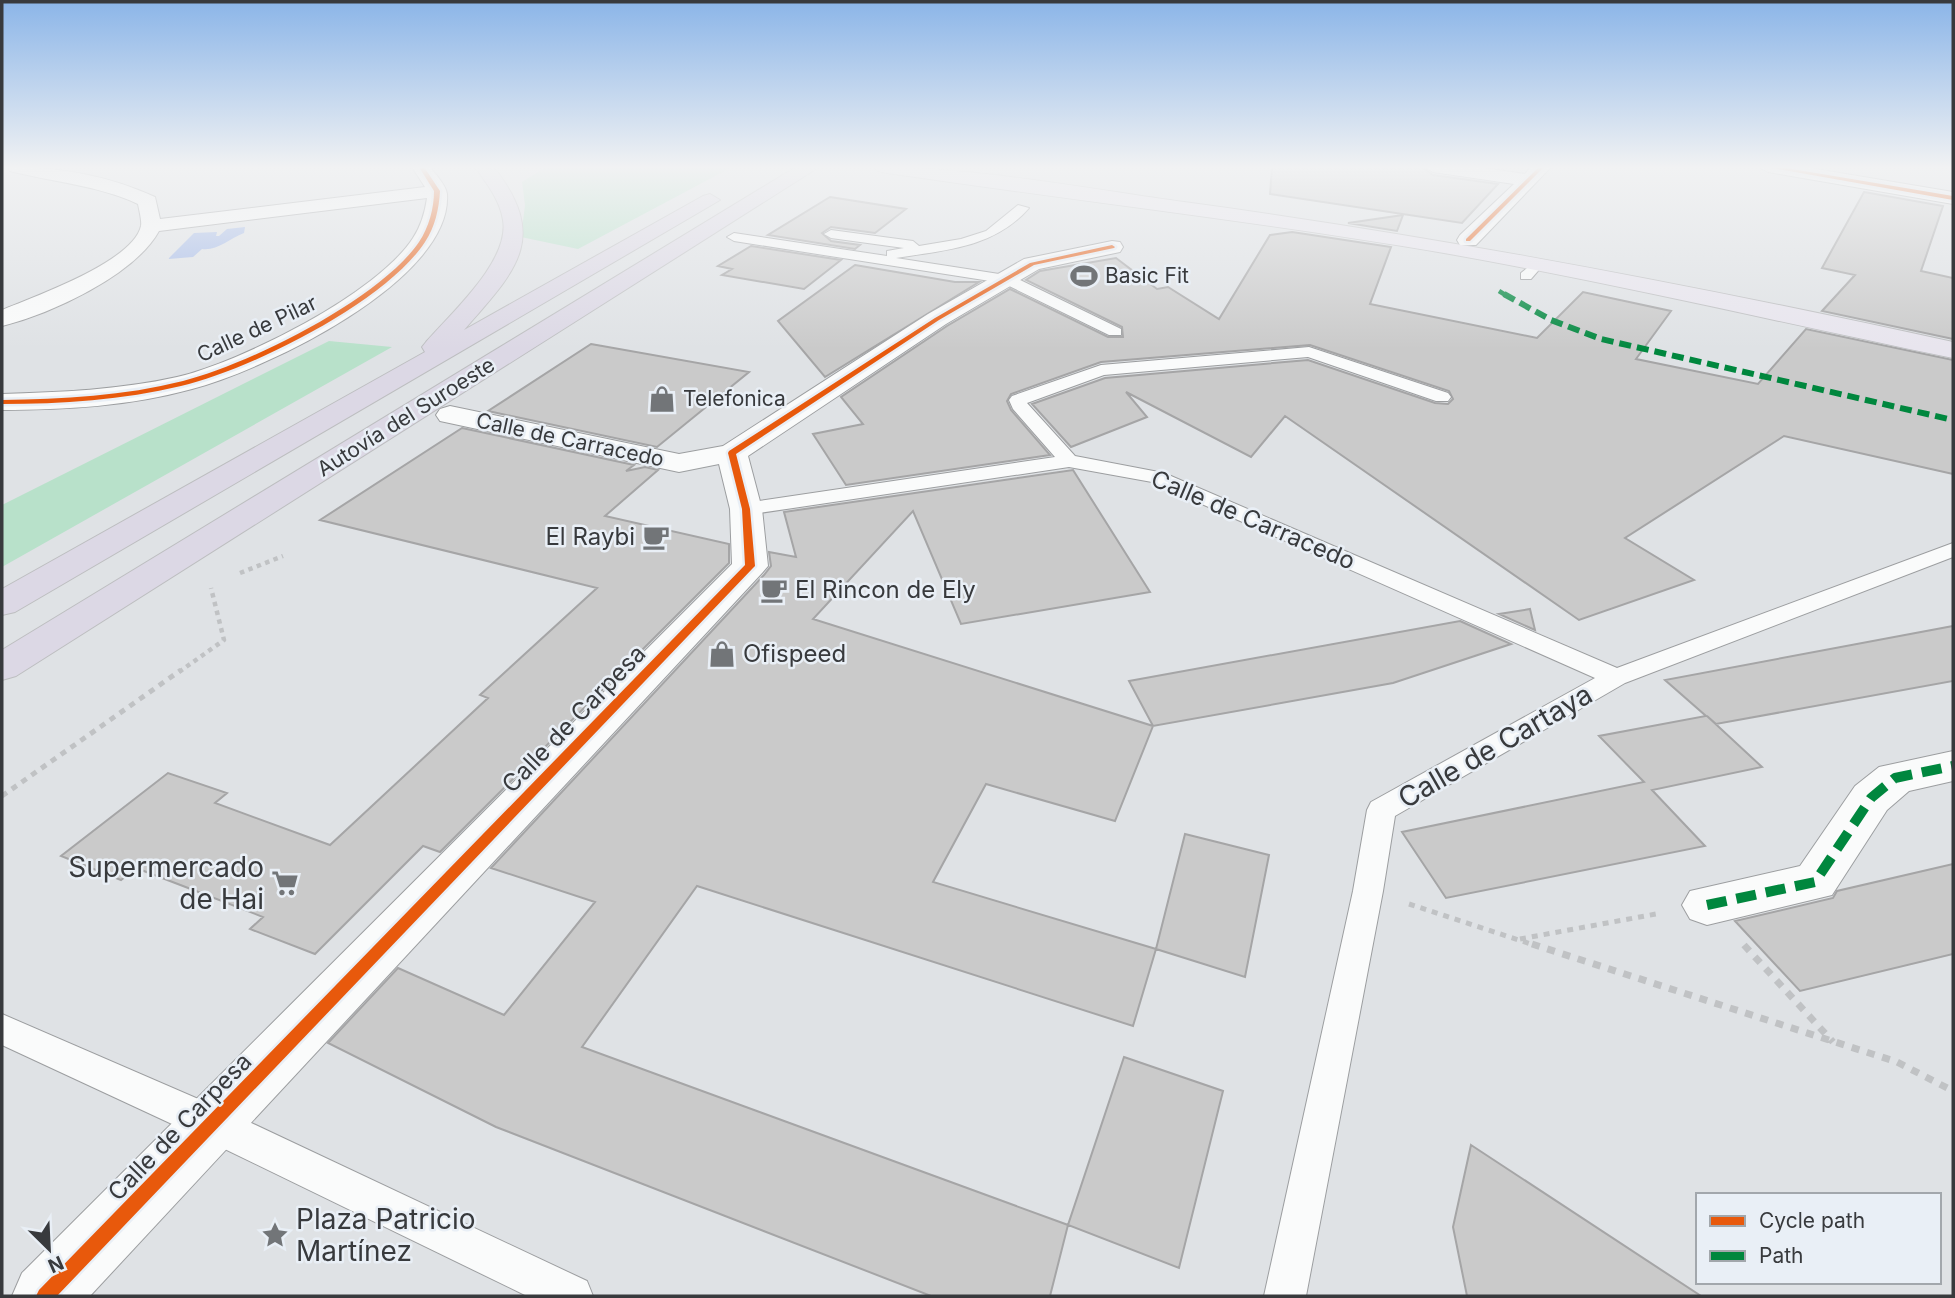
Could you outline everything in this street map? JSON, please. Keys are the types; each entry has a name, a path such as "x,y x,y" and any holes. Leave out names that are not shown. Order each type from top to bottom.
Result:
{"highway":[{"path":"418,367 494,276 514,240 513,228"},
{"name":"Autovía del Suroeste","path":"2,604 662,228"},
{"name":"Autovía del Suroeste","path":"2,667 712,228"}],"main road":[{"path":"1311,228 1531,270 1752,306 1953,350"},
{"path":"1388,228 1603,263 1953,335"}],"street":[{"path":"2,319 106,272 133,252 150,228"},
{"name":"Calle de Pilar","path":"2,402 73,401 157,389 209,376 301,335 369,292 421,244 429,228"},
{"path":"1468,240 1481,228"},
{"path":"732,453 937,319 1032,264 1112,247"},
{"name":"Calle de Carracedo","path":"450,415 678,463 732,453"},
{"name":"Calle de Carpesa","path":"45,1296 750,566 746,509 732,453"},
{"path":"1707,905 1815,882 1871,798 1895,778 1953,766"}],"lane":[{"path":"872,257 931,248 991,234 996,228"},
{"path":"814,232 931,248"},
{"path":"734,237 1007,279 1115,332"},
{"path":"1069,461 1019,405 1018,400 1101,370 1309,352 1442,397"},
{"name":"Calle de Carracedo","path":"746,509 1069,461 1157,477 1616,677"},
{"name":"Calle de Cartaya","path":"1285,1296 1368,891 1381,810 1616,677 1953,550"},
{"path":"2,1029 213,1124 572,1296"}],"path":[{"path":"234,575 283,556"},
{"path":"2,796 223,640 210,584 222,580"},
{"path":"1368,891 1897,1062 1953,1091"},
{"path":"1518,940 1707,905 1834,1042"}],"green space":[{"path":"522,228 618,228 578,249 521,237"},
{"path":"329,341 392,347 2,567 2,505"}],"water":[{"path":"245,228 244,233 218,246 202,249 193,257 168,259 194,233 217,232 216,236 219,236 227,229"}],"building":[{"path":"780,228 830,228 822,233 831,241 860,245 855,249 768,235"},
{"path":"835,228 882,228 875,233"},
{"path":"1376,228 1398,228 1397,231"},
{"path":"1844,228 1936,228 1921,271 1953,278 1953,339 1822,311 1855,275 1822,268"},
{"path":"1292,232 1391,247 1370,304 1537,338 1583,292 1671,311 1636,359 1758,384 1806,329 1953,360 1953,474 1784,436 1625,538 1694,580 1579,620 1285,416 1251,457 1126,392 1147,417 1071,447 1032,404 1105,378 1308,360 1435,403 1448,404 1453,399 1449,391 1310,345 1101,362 1011,394 1007,401 1011,410 1050,455 846,485 813,434 863,424 841,397 947,326 1010,289 1108,337 1123,337 1122,327 1026,280 1040,271 1116,258 1157,289 1168,287 1219,319 1270,235"},
{"path":"751,246 841,260 804,289 722,275 732,269 718,266"},
{"path":"855,265 955,282 979,282 825,377 778,321"},
{"path":"591,344 749,372 657,447 488,411"},
{"path":"462,428 634,465 626,471 645,467 658,470 605,516 729,544 729,563 440,852 423,846 315,954 250,929 263,917 196,891 136,868 121,880 61,856 168,773 227,793 215,803 330,845 488,698 480,695 597,588 320,520"},
{"path":"1073,470 1150,592 961,624 913,511 813,619 1153,726 1115,821 986,784 933,882 1156,949 1133,1026 697,886 582,1047 1068,1225 1050,1296 931,1296 496,1127 328,1043 398,968 504,1015 595,902 491,868 764,575 771,566 769,552 796,557 784,512"},
{"path":"1530,609 1535,630 1499,614"},
{"path":"1460,621 1511,644 1393,683 1153,726 1129,681"},
{"path":"1953,626 1953,681 1716,724 1707,716 1762,767 1652,790 1705,846 1446,898 1402,832 1644,782 1599,736 1706,716 1665,680"},
{"path":"1185,834 1269,855 1245,977 1156,949"},
{"path":"1953,864 1953,954 1800,991 1735,921 1833,898 1837,891"},
{"path":"1124,1057 1223,1091 1179,1268 1068,1225"},
{"path":"1471,1145 1701,1296 1467,1296 1453,1227"}],"marked path":[{"path":"1499,291 1551,320 1601,339 1953,420"},
{"path":"1707,905 1815,882 1871,798 1895,778 1953,766"}],"cycle path":[{"path":"2,402 54,401 131,394 182,384 230,369 291,340 356,301 407,261 429,228"},
{"path":"1468,240 1481,228"},
{"path":"45,1296 750,566 746,509 732,453 937,319 1032,264 1112,247"}],"place":[{"name":"Basic Fit","path":"1084,276"},
{"name":"Telefonica","path":"662,399"},
{"name":"El Raybi","path":"656,537"},
{"name":"El Rincon de Ely","path":"774,590"},
{"name":"Ofispeed","path":"722,654"},
{"name":"Supermercado de Hai","path":"285,883"},
{"name":"Plaza Patricio Martínez","path":"275,1235"}]}
